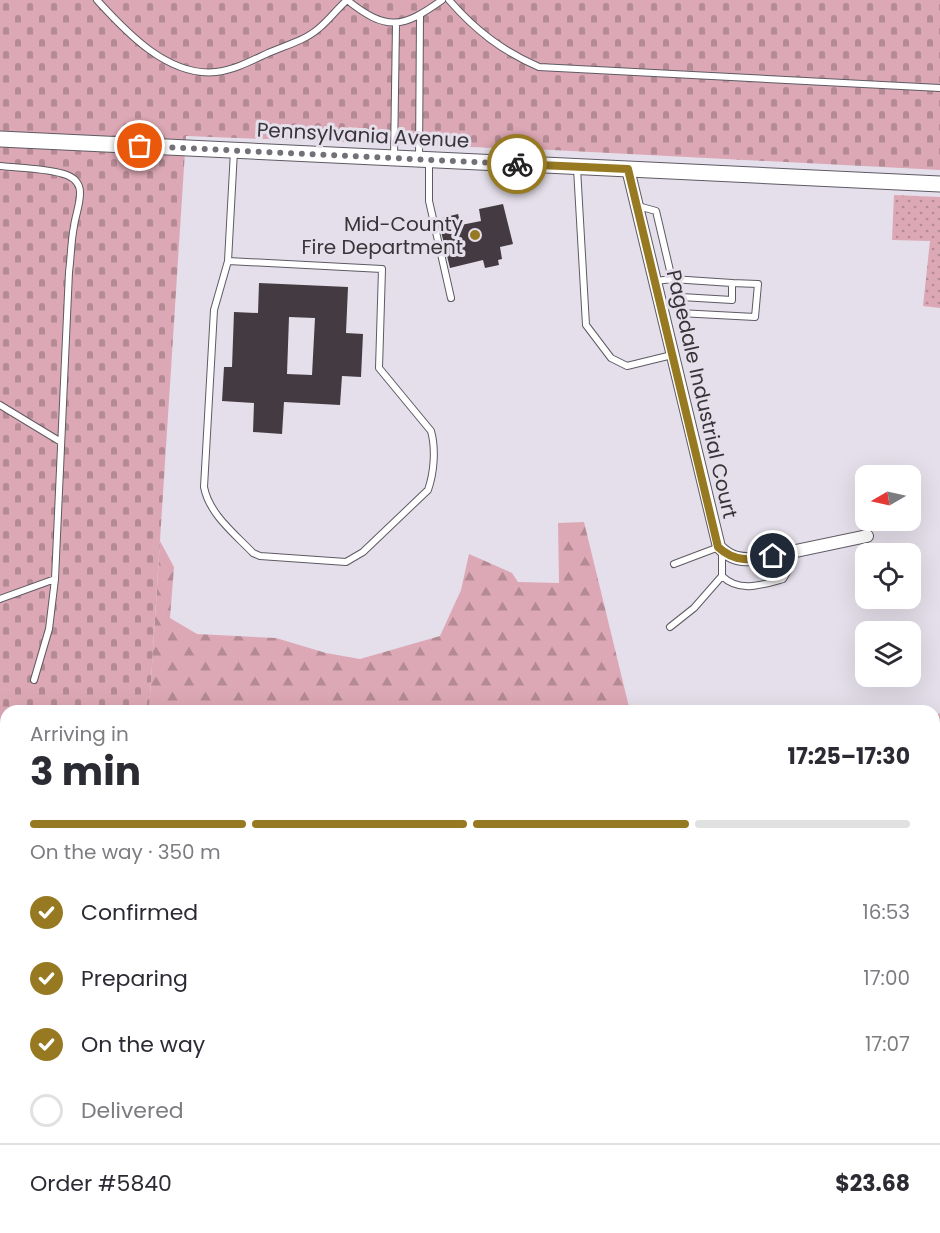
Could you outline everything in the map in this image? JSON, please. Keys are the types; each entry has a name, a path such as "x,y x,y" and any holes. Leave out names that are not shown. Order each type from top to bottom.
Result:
{"street":[{"name":"Pennsylvania Avenue","path":"0,139 940,184"},
{"name":"Pagedale Industrial Court","path":"628,169 720,549"},
{"path":"720,549 741,560 788,553 867,536"}],"lane":[{"path":"97,0 126,33 157,55 198,71 214,72 232,69 305,37 318,29 347,0 375,18 396,24 420,16 442,0"},
{"path":"449,0 492,42 511,55 539,67 940,88"},
{"path":"420,16 424,159 429,201 451,298"},
{"path":"394,158 396,24"},
{"path":"228,261 382,269 379,369 431,431 434,441 431,481 428,490 363,552 346,562 260,556 253,553 228,527 206,498 204,488 214,309 228,261 234,150"},
{"path":"0,166 62,173 75,180 80,192 81,203 74,224 69,272 55,579 49,629 34,680"},
{"path":"577,166 586,325 611,358 627,366 672,355"},
{"path":"637,206 656,211 672,279 681,297 732,300 732,283"},
{"path":"656,281 672,279 758,284 755,317 679,313"},
{"path":"720,315 721,300"},
{"path":"0,405 61,441"},
{"path":"674,564 720,549 722,576 731,585 744,587 783,579 789,569 788,553"},
{"path":"670,627 694,608 722,576"},
{"path":"0,599 55,579"}],"green space":[{"path":"0,0 940,0 940,170 552,150 186,136 149,705 0,705"},
{"path":"894,195 940,197 940,308 923,306 930,241 892,240"},
{"path":"584,522 629,705 149,705 160,541 174,567 170,618 197,634 276,638 326,653 360,659 440,636 461,590 469,554 512,573 518,582 559,583 558,523"}],"building":[{"name":"Mid-County Fire Department","path":"503,204 513,244 500,247 502,259 498,260 499,265 485,268 483,260 450,268 438,219 458,214 461,225 481,221 479,209"},
{"path":"259,283 348,287 346,333 363,334 361,377 342,376 340,405 284,402 282,434 253,432 254,403 222,401 224,367 232,367 234,312 258,313","holes":["289,317 315,318 312,375 287,374"]}],"way so far":[{"path":"140,146 517,164"}],"place":[{"name":"Mid-County Fire Department","path":"475,235"}],"route":[{"path":"517,164 628,169 718,547 727,555 741,560 773,556"}]}
